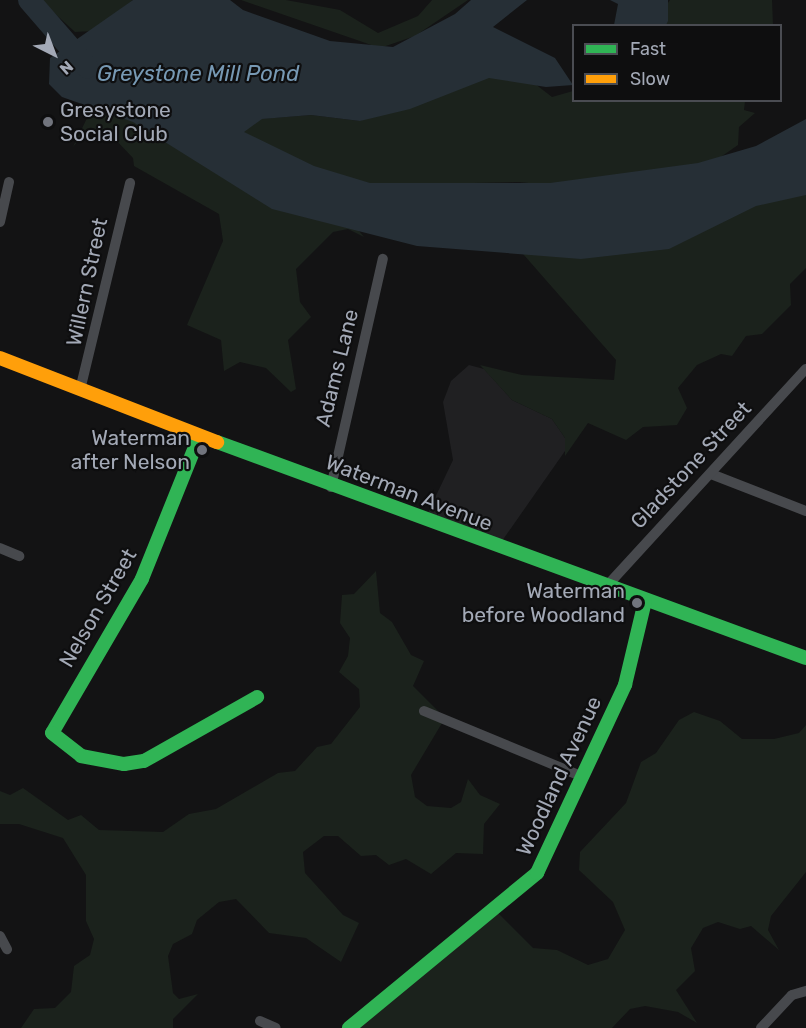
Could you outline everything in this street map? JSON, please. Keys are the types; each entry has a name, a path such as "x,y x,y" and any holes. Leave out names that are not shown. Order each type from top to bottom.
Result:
{"street":[{"path":"0,222 9,182"},
{"name":"Willern Street","path":"80,390 130,183"},
{"name":"Adams Lane","path":"331,487 383,259"},
{"name":"Waterman Avenue","path":"0,358 331,487 605,588 806,658"},
{"name":"Gladstone Street","path":"605,588 806,369"},
{"name":"Nelson Street","path":"199,437 142,579 52,729 81,756 134,763 167,753 257,697"},
{"path":"711,474 806,512"},
{"path":"0,548 19,556"},
{"name":"Woodland Avenue","path":"349,1028 537,873 625,685 645,601"},
{"path":"424,711 583,777"},
{"path":"0,936 7,949"},
{"path":"761,1028 803,990"},
{"path":"260,1021 276,1028"}],"shaded area":[{"path":"40,0 133,0 93,31 75,32"},
{"path":"241,0 286,0 340,10 378,33 418,16 432,0 468,0 415,36 380,48"},
{"path":"670,0 772,0 773,24 653,24"},
{"path":"517,70 552,97 572,91 572,102 745,102 744,110 755,113 739,127 738,145 715,161 576,188 519,182 376,185 305,166 241,139 246,124 259,119 311,115 360,121 455,75"},
{"path":"84,99 351,221 364,237 348,229 333,232 296,269 300,302 311,317 288,340 296,389 291,392 266,368 240,362 224,371 221,340 187,325 223,241 219,214 134,166 133,158 112,136 98,129 85,132 73,147 89,114"},
{"path":"806,181 806,268 790,284 791,305 762,334 746,336 732,356 721,354 697,365 678,388 687,408 677,425 643,427 626,440 588,423 565,456 565,438 552,419 512,400 480,365 522,375 614,380 616,360 509,238"},
{"path":"469,365 484,369 512,400 552,419 565,438 565,451 495,551 424,521 453,460 443,402 451,381"},
{"path":"376,571 380,613 392,622 411,655 424,661 413,686 445,718 411,775 415,797 427,806 451,808 461,802 468,779 480,795 500,804 484,824 483,854 456,853 431,874 406,859 389,865 376,855 361,856 338,836 324,836 303,852 305,873 343,915 359,923 341,962 306,938 269,933 236,899 219,902 197,920 192,934 173,944 168,956 173,993 179,999 198,994 173,1019 173,1028 21,1028 34,1009 55,1008 71,992 74,966 90,955 94,939 86,921 86,875 63,838 19,824 0,824 0,791 10,795 23,788 68,820 81,815 99,830 163,832 189,814 216,809 278,773 295,771 317,747 331,744 360,707 359,689 339,672 348,656 350,638 340,623 342,595 354,594"},
{"path":"694,712 720,721 742,739 774,739 799,733 806,725 806,872 771,916 768,930 779,950 751,926 740,929 718,922 703,928 691,948 695,971 676,990 697,1023 678,1012 645,1006 630,1009 612,1028 345,1028 491,906 533,948 557,950 588,965 608,959 625,930 613,902 579,870 580,852 626,803 641,762 656,753 679,720"}],"water":[{"name":"Greystone Mill Pond","path":"133,0 230,0 243,10 330,41 393,47 455,14 471,0 527,0 493,27 555,58 572,85 546,87 489,78 410,109 360,121 311,115 262,119 244,132 314,166 370,183 550,183 698,163 756,146 806,119 806,195 756,206 669,249 581,259 417,246 272,209 133,122 62,97 49,84 50,58"},
{"path":"610,0 668,0 668,21 666,24 614,24 618,4"}],"waterway":[{"path":"29,0 87,67"}],"traffic: fast":[{"path":"199,437 142,579 52,733 81,756 124,764 144,761 257,697"},
{"path":"217,442 806,658"},
{"path":"349,1028 537,873 625,685 645,601"}],"traffic: slow":[{"path":"0,358 217,442"}],"place":[{"name":"Gresystone Social Club","path":"48,122"},
{"name":"Waterman after Nelson","path":"202,450"},
{"name":"Waterman before Woodland","path":"637,603"}]}
